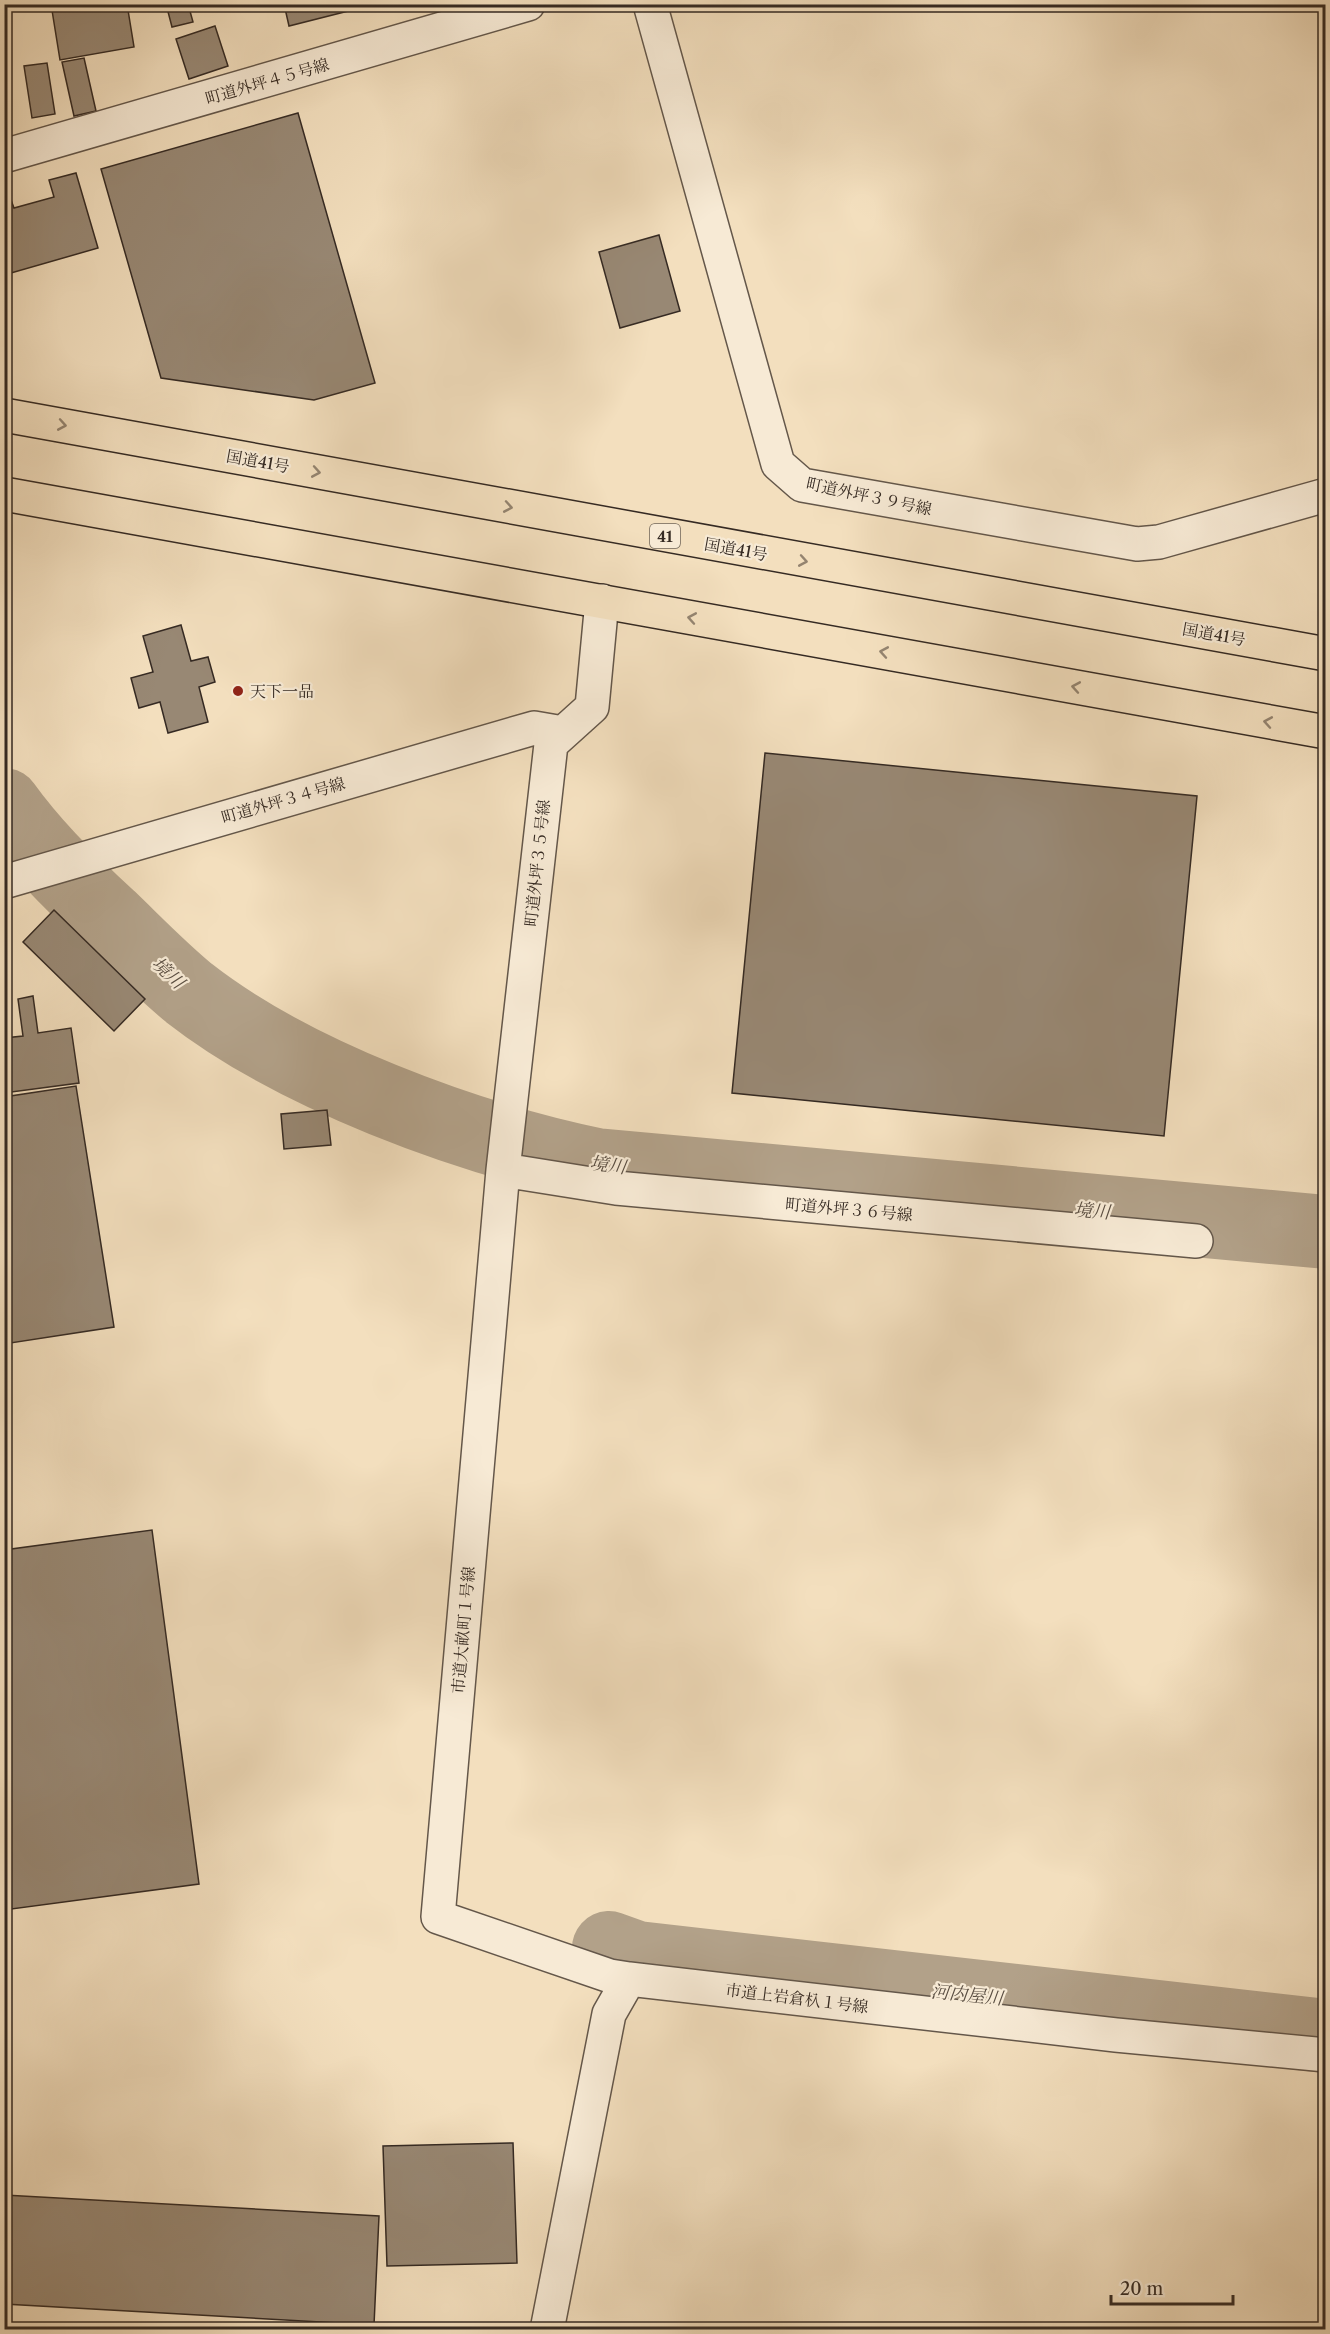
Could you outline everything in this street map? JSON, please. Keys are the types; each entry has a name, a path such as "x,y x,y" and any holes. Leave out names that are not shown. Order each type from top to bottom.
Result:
{"highway":[{"name":"国道41号","path":"4,415 1326,654"},
{"path":"4,494 1326,732"}],"street":[{"name":"町道外坪４５号線","path":"4,156 528,4"},
{"name":"町道外坪３９号線","path":"650,4 778,464 802,484 982,519 1137,544 1159,542 1326,495"},
{"name":"町道外坪３５号線","path":"505,1150 550,744 592,707 602,601"},
{"name":"町道外坪３４号線","path":"4,882 534,728 563,733"},
{"name":"町道外坪３６号線","path":"505,1150 616,1188 1196,1241"},
{"name":"市道大畝町１号線","path":"505,1150 438,1917 609,1975"},
{"name":"市道上岩倉杁１号線","path":"609,1975 1116,2035 1326,2055"},
{"path":"547,2330 609,2014 609,1975"}],"building":[{"path":"51,4 127,4 134,47 60,60"},
{"path":"166,4 188,4 193,22 172,27"},
{"path":"284,4 376,4 289,26"},
{"path":"215,26 228,66 189,79 176,39"},
{"path":"84,58 96,111 74,116 62,62"},
{"path":"47,63 55,114 32,118 24,66"},
{"path":"298,113 375,383 314,400 161,378 101,169"},
{"path":"76,173 98,248 4,275 4,193 8,192 14,208 54,197 49,180"},
{"path":"659,235 680,311 620,328 599,252"},
{"path":"181,625 191,661 208,657 215,682 199,687 208,722 168,733 160,702 139,708 131,678 153,672 143,636"},
{"path":"765,753 1197,796 1164,1136 732,1093"},
{"path":"54,910 145,999 114,1031 23,942"},
{"path":"33,996 38,1033 71,1028 79,1083 4,1093 4,1038 23,1036 18,999"},
{"path":"76,1086 114,1327 4,1344 4,1097"},
{"path":"327,1110 331,1145 284,1149 281,1114"},
{"path":"152,1530 199,1884 4,1910 4,1550"},
{"path":"513,2143 517,2263 387,2266 383,2146"},
{"path":"4,2195 379,2216 374,2325 4,2304"}],"waterway":[{"name":"境川","path":"4,805 27,835 54,864 148,956 189,993 231,1023 279,1051 383,1100 492,1138 596,1165 1326,1232"},
{"name":"河内屋川","path":"609,1948 637,1958 1326,2036"}],"place":[{"name":"天下一品","path":"238,691"}]}
